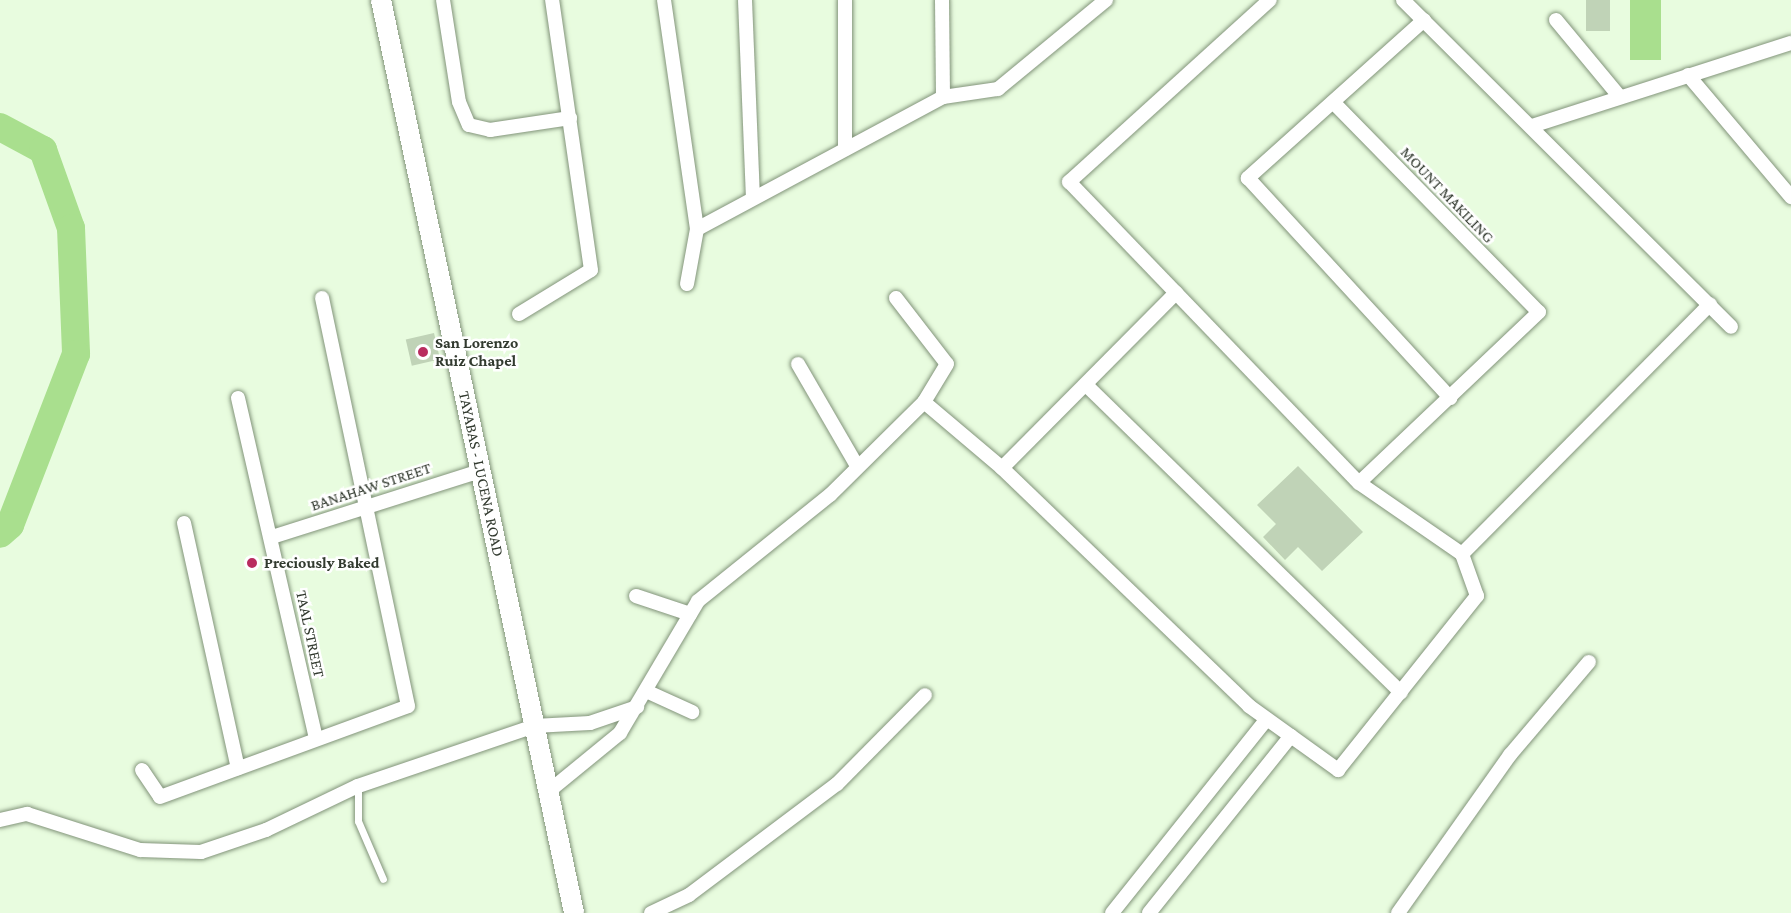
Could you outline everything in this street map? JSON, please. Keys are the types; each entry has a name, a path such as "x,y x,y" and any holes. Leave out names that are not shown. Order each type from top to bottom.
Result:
{"main road":[{"name":"TAYABAS - LUCENA ROAD","path":"381,0 574,913"}],"street":[{"path":"442,0 459,102 469,125 490,130 570,118"},
{"path":"519,314 591,270 552,0"},
{"path":"664,0 698,229 687,284"},
{"path":"745,0 753,197"},
{"path":"845,0 845,149"},
{"path":"942,0 943,97"},
{"path":"698,229 753,197 943,97 998,89 1106,0"},
{"path":"924,402 1002,468 1267,718 1338,770 1477,596 1462,554 1359,483 1069,182 1270,0"},
{"path":"1403,0 1532,126 1731,327"},
{"path":"1359,483 1450,398 1248,178 1424,20"},
{"path":"1556,20 1620,97"},
{"path":"1532,126 1791,43"},
{"path":"1688,75 1791,197"},
{"name":"MOUNT MAKILING","path":"1333,102 1539,312 1450,398"},
{"path":"1002,468 1176,293"},
{"path":"142,770 160,797 408,706 322,298"},
{"path":"548,792 620,733 690,614 738,566 830,495 856,464 924,402 947,364 896,298"},
{"path":"1462,554 1710,304"},
{"path":"798,364 856,464"},
{"path":"1086,385 1401,692"},
{"name":"TAAL STREET","path":"238,398 272,537 316,738"},
{"name":"BANAHAW STREET","path":"272,537 364,505 480,471"},
{"path":"184,523 238,768"},
{"path":"636,596 690,614"},
{"path":"1398,913 1510,755 1589,662"},
{"path":"646,691 692,712"},
{"path":"651,913 689,895 837,784 925,696"},
{"path":"0,820 27,814 140,850 201,852 266,830 358,786 534,726 590,723 637,707"},
{"path":"1112,913 1267,718"},
{"path":"1149,913 1291,736"}],"lane":[{"path":"358,786 358,821 383,879"}],"shaded area":[{"path":"1630,0 1661,0 1661,60 1630,60"}],"building":[{"path":"1586,0 1610,0 1610,31 1586,31"},
{"name":"San Lorenzo Ruiz Chapel","path":"434,333 440,359 412,366 406,340"},
{"path":"1298,466 1363,532 1322,571 1298,547 1285,560 1263,537 1276,524 1257,505"}],"waterway":[{"path":"0,127 43,150 71,228 76,354 10,525 0,534"}],"place":[{"name":"San Lorenzo Ruiz Chapel","path":"423,352"},
{"name":"Preciously Baked","path":"252,563"}]}
